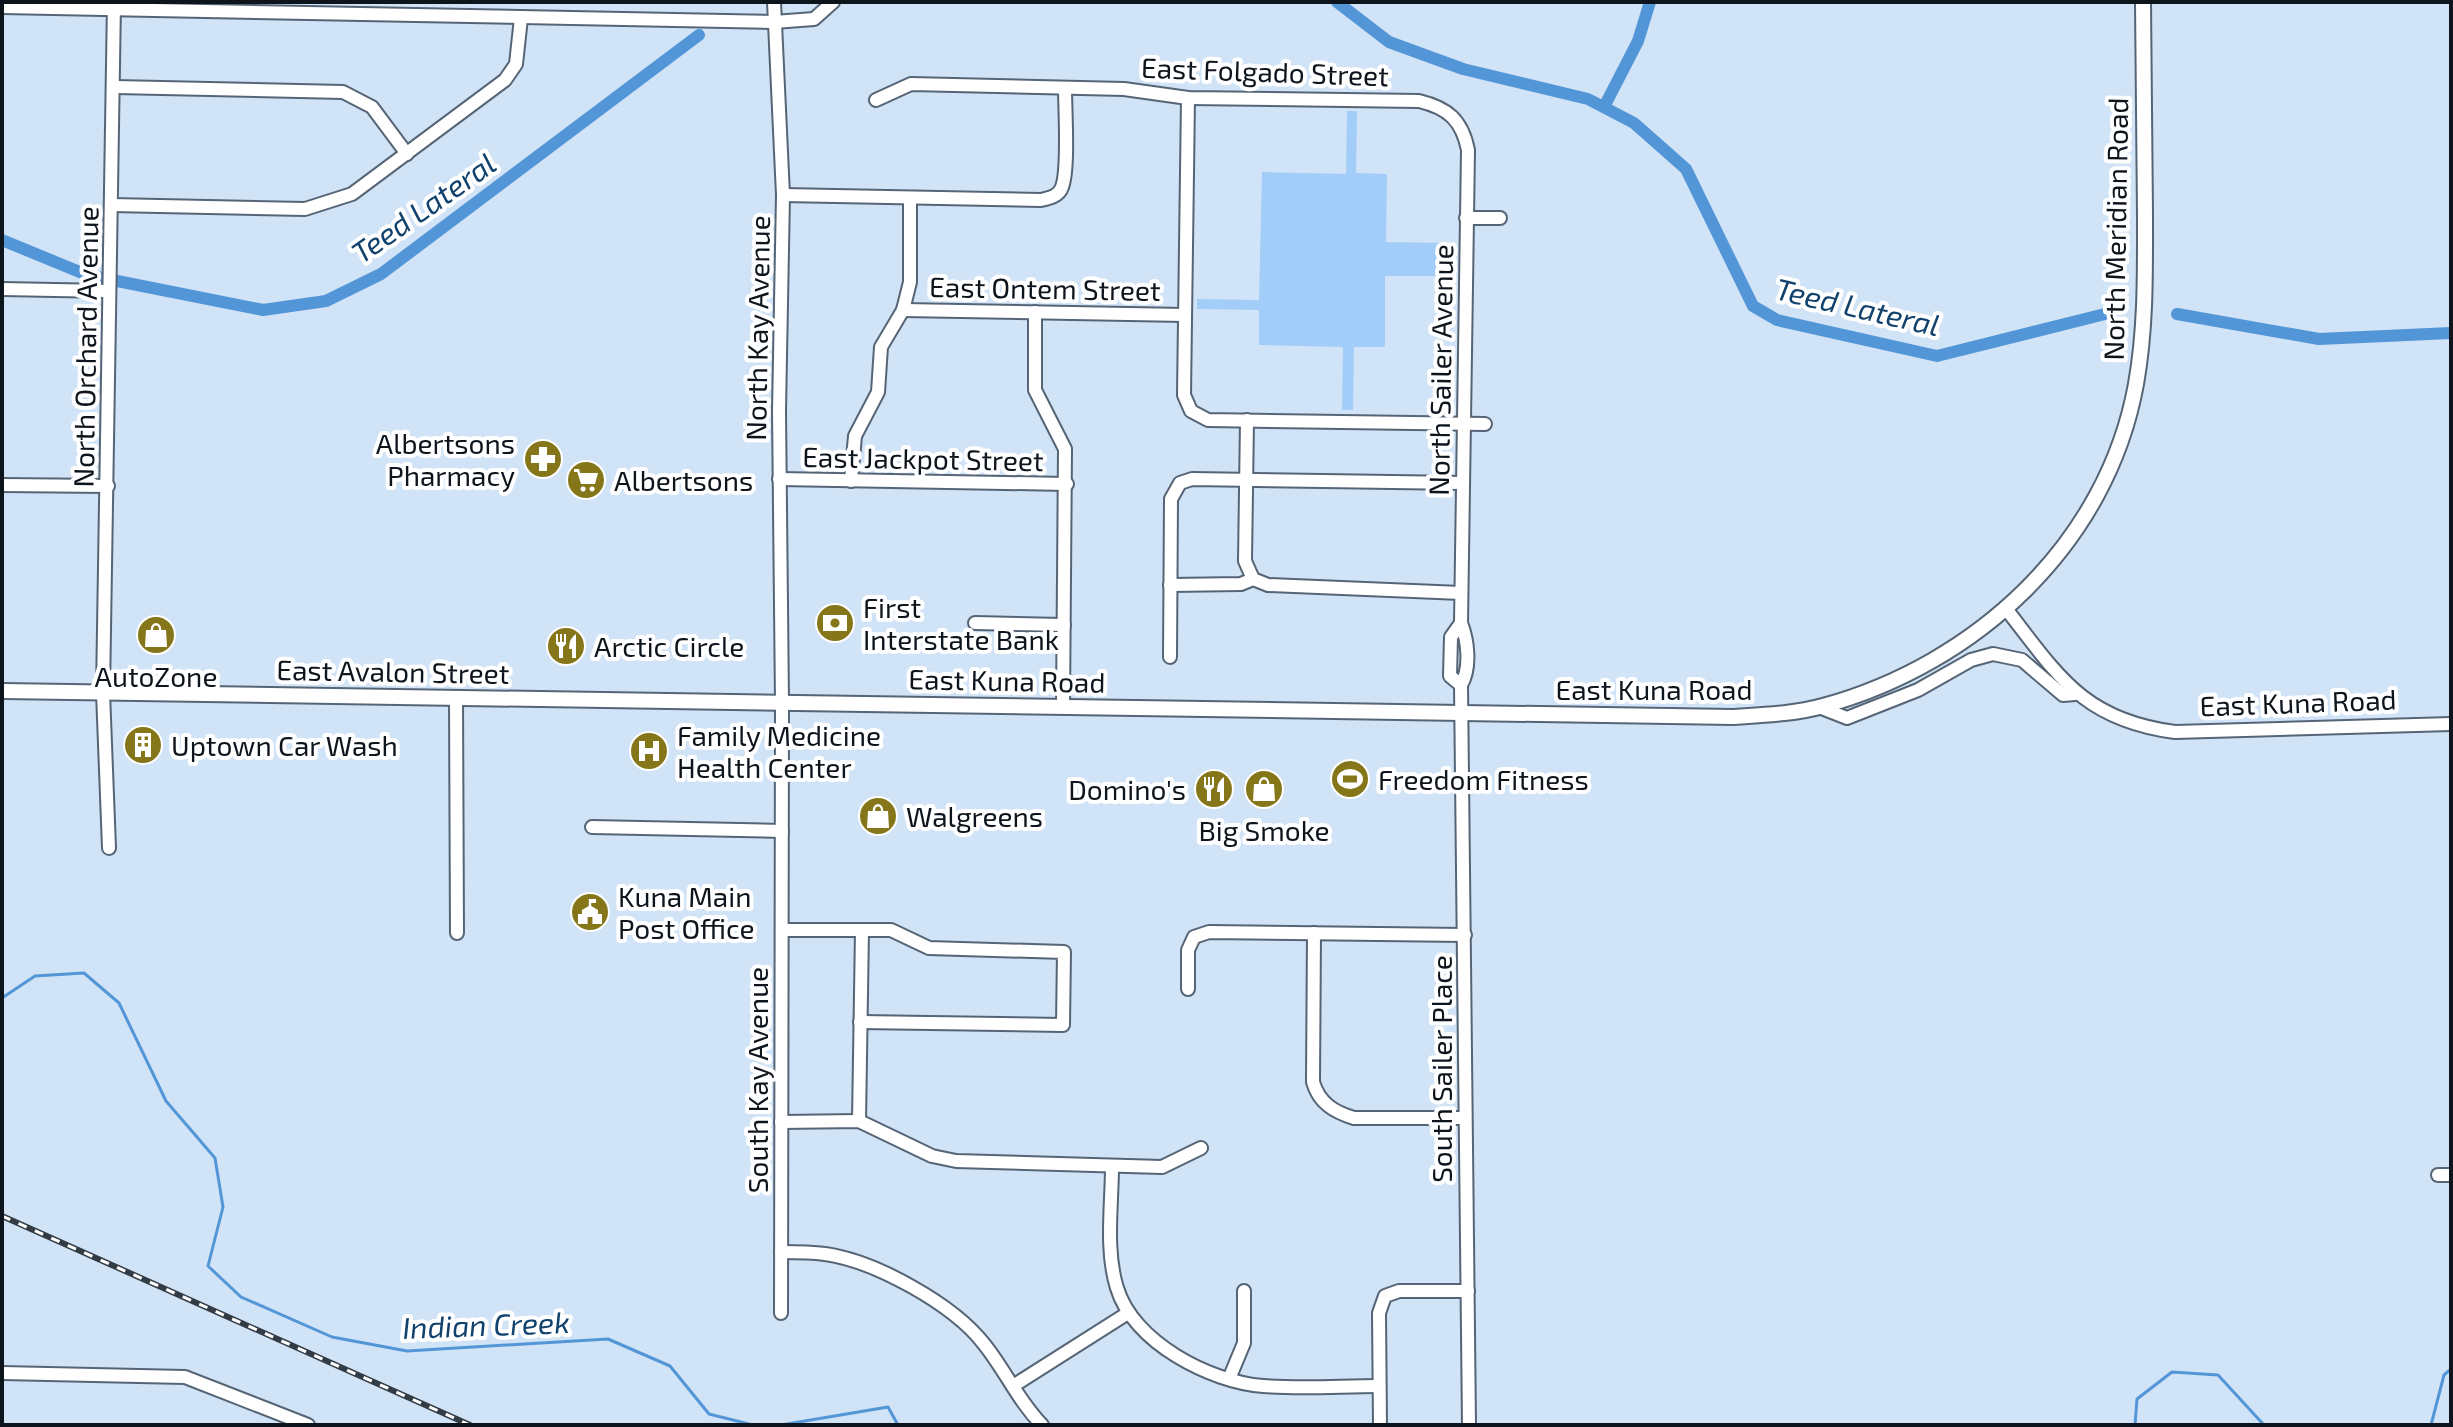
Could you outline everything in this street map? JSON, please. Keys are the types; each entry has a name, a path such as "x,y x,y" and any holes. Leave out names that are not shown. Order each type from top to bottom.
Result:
{"main road":[{"name":"North Meridian Road","path":"2007,610 2045,569 2088,510 2124,431 2136,388 2145,307 2143,2"},
{"name":"East Kuna Road","path":"782,703 1733,717 1819,707 1873,690 1924,667 1981,631 2007,610"},
{"name":"East Avalon Street","path":"2,691 782,703"}],"street":[{"name":"North Kay Avenue","path":"774,2 783,195 779,479 782,703"},
{"path":"2,7 332,8 521,18 774,22 814,19 833,2"},
{"name":"North Orchard Avenue","path":"109,848 103,692 114,5"},
{"path":"111,205 305,209 352,194 505,80 516,64 521,18"},
{"name":"East Folgado Street","path":"876,100 911,84 1124,89 1188,98 1419,101 1441,106 1457,119"},
{"path":"115,87 343,92 372,107 407,154"},
{"path":"783,195 1041,200 1055,196 1062,187 1065,88"},
{"path":"1188,98 1184,395 1191,411 1208,420 1485,424"},
{"name":"North Sailer Avenue","path":"1457,119 1468,150 1461,593 1461,623 1467,637 1466,676 1461,685 1463,714"},
{"path":"851,481 855,436 878,392 881,347 903,310 910,282 910,198"},
{"path":"1466,218 1500,218"},
{"path":"2,289 108,284"},
{"name":"East Ontem Street","path":"903,310 1185,315"},
{"path":"1035,312 1035,390 1062,436 1067,484 1063,707"},
{"path":"1247,420 1245,561 1253,579 1268,585 1461,593"},
{"name":"East Jackpot Street","path":"779,479 1067,484"},
{"path":"1170,657 1171,499 1178,485 1192,479 1462,483"},
{"path":"2,485 108,486"},
{"path":"1170,585 1241,584 1253,579"},
{"name":"East Kuna Road","path":"2007,610 2075,694 2114,717 2144,728 2175,732 2451,724"},
{"path":"975,623 1064,625"},
{"path":"1819,707 1847,718 1918,690 1971,660 1993,654 2022,660 2063,695 2075,694"},
{"path":"456,698 457,933"},
{"name":"South Kay Avenue","path":"781,1313 782,703"},
{"name":"South Sailer Place","path":"1463,714 1469,1425"},
{"path":"592,827 782,831"},
{"path":"782,930 891,930 929,948 1064,952 1063,1025 860,1022"},
{"path":"859,1121 862,930"},
{"path":"1188,989 1188,950 1194,937 1209,932 1465,935"},
{"path":"1314,933 1313,1082 1317,1094 1326,1105 1354,1118 1465,1118"},
{"path":"781,1122 859,1121 932,1156 956,1161 1162,1167 1201,1148"},
{"path":"1112,1166 1111,1266 1117,1291 1128,1313 1151,1338 1182,1358 1229,1379 1261,1386 1379,1386"},
{"path":"781,1252 826,1254 861,1263 912,1287 944,1308 983,1342 1042,1425"},
{"path":"1229,1379 1244,1343 1244,1291"},
{"path":"1380,1425 1379,1313 1385,1296 1399,1291 1468,1291"},
{"path":"1013,1386 1128,1313"},
{"path":"2,1373 185,1377 308,1425"}],"shaded area":[{"path":"1347,111 1357,111 1356,173 1387,174 1386,242 1451,243 1451,276 1385,276 1385,347 1354,347 1353,410 1342,410 1343,347 1259,345 1259,310 1197,309 1197,299 1259,300 1262,172 1346,174"}],"waterway":[{"name":"Teed Lateral","path":"1337,2 1389,42 1463,69 1588,99 1634,123 1686,169 1753,306 1777,320 1937,356 2109,313"},
{"path":"1604,107 1638,41 1650,2"},
{"name":"Teed Lateral","path":"2,240 87,275 263,310 326,301 381,274 699,35"},
{"name":"Teed Lateral","path":"2177,314 2319,339 2451,333"},
{"name":"Indian Creek","path":"2,998 35,976 84,973 119,1003 166,1101 215,1158 223,1207 208,1266 241,1297 332,1337 407,1351 608,1339 670,1366 709,1414 753,1425"},
{"name":"Indian Creek","path":"2431,1425 2444,1375 2451,1369"},
{"name":"Indian Creek","path":"2135,1425 2137,1399 2172,1372 2218,1375 2264,1425"},
{"name":"Indian Creek","path":"781,1425 888,1407 898,1425"}],"railway":[{"path":"2,1216 470,1425"}],"place":[{"name":"Albertsons Pharmacy","path":"543,459"},
{"name":"Albertsons","path":"586,480"},
{"name":"First Interstate Bank","path":"835,623"},
{"name":"AutoZone","path":"156,635"},
{"name":"Arctic Circle","path":"566,646"},
{"name":"Uptown Car Wash","path":"143,745"},
{"name":"Family Medicine Health Center","path":"649,751"},
{"name":"Freedom Fitness","path":"1350,779"},
{"name":"Domino's","path":"1214,789"},
{"name":"Big Smoke","path":"1264,789"},
{"name":"Walgreens","path":"878,816"},
{"name":"Kuna Main Post Office","path":"590,912"}]}
